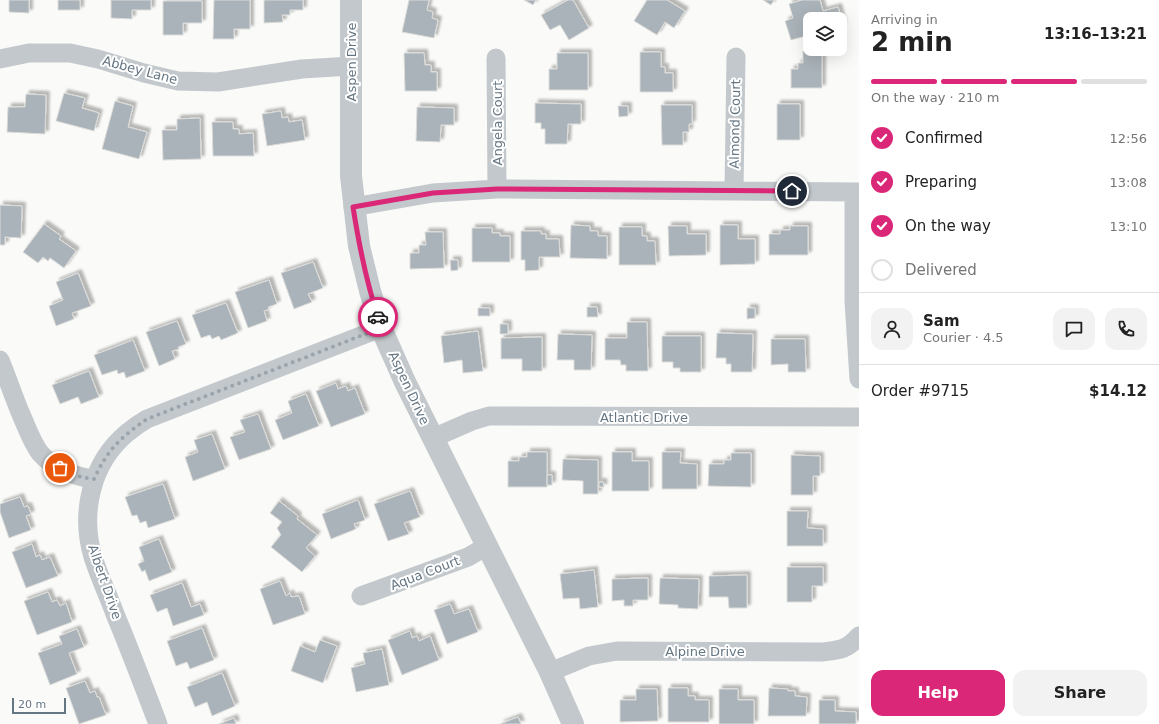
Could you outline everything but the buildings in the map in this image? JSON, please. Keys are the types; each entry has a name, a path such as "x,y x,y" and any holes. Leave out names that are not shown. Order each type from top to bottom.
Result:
{"street":[{"name":"Aspen Drive","path":"351,0 351,176 353,207 359,246 381,328 405,382 550,672 573,724"},
{"name":"Abbey Lane","path":"0,58 29,53 70,53 98,59 144,73 178,81 218,82 302,69 351,66"},
{"name":"Almond Court","path":"734,191 736,57"},
{"name":"Angela Court","path":"496,58 497,189"},
{"path":"353,207 433,193 497,189 857,192 854,301 859,380"},
{"name":"Albert Drive","path":"158,724 93,557 87,526 88,502 94,479 101,464 116,444 127,433 147,419 381,328"},
{"path":"0,360 29,433 40,452 51,462 70,473 83,478 94,479"},
{"name":"Atlantic Drive","path":"433,438 472,421 489,416 859,417"},
{"name":"Aqua Court","path":"361,596 468,557 487,546"},
{"name":"Alpine Drive","path":"550,672 589,656 617,651 822,652 839,650 858,640"}],"way so far":[{"path":"60,468 83,478 94,479 101,464 116,444 127,433 147,419 381,328 378,317"}],"route":[{"path":"378,317 359,246 353,207 433,193 497,189 792,191"}]}
